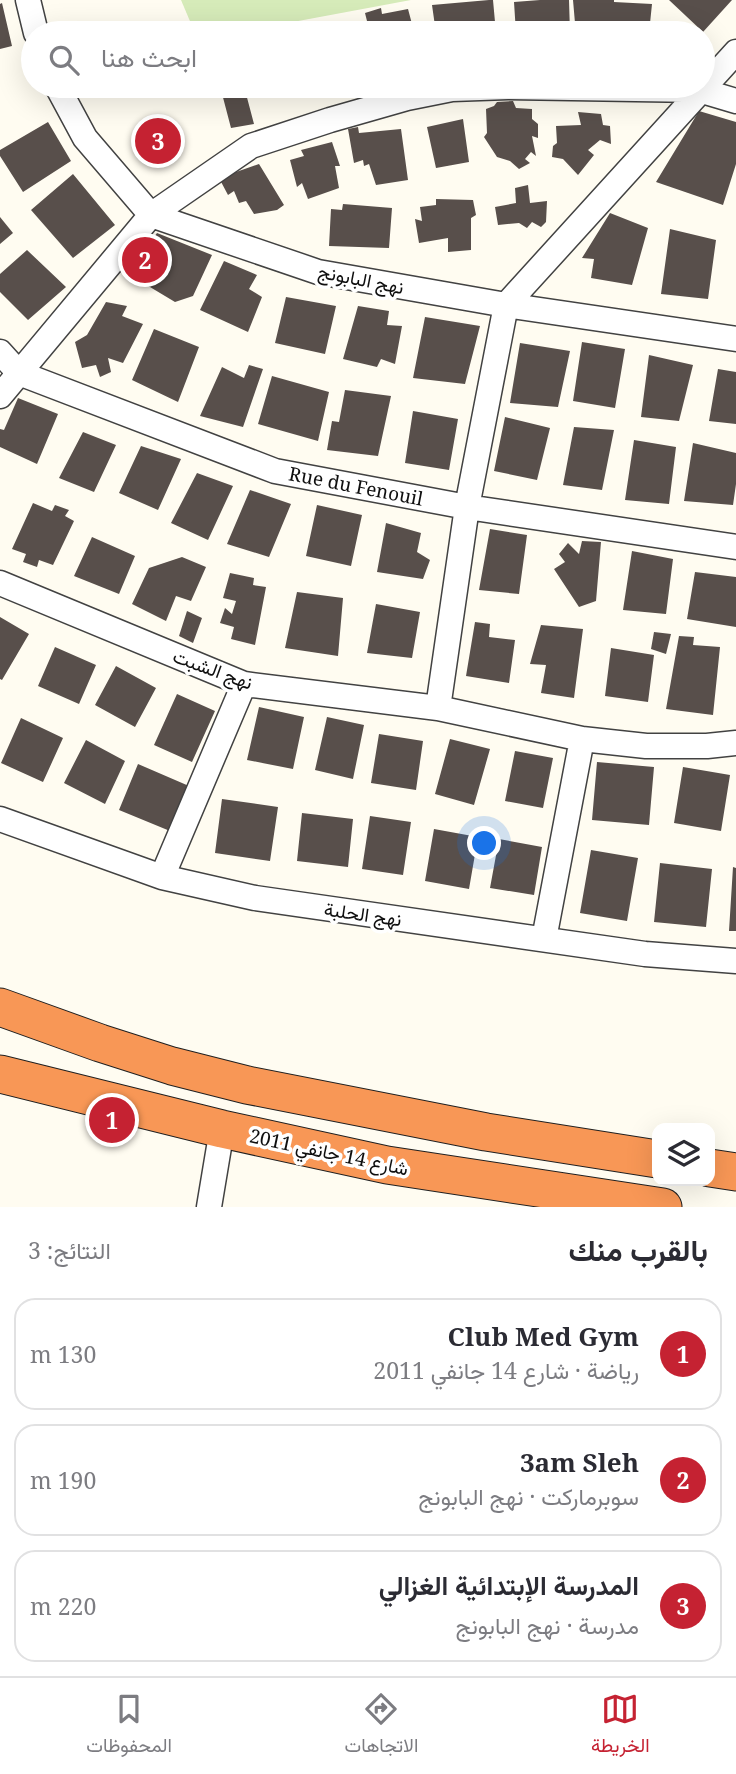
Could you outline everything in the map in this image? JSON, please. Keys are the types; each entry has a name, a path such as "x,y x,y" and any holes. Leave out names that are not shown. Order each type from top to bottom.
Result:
{"highway":[{"path":"0,1007 160,1063 247,1085 485,1132 652,1158"},
{"name":"شارع 14 جانفي 2011","path":"0,1074 222,1129 387,1165 663,1207"},
{"path":"715,1169 736,1172"}],"street":[{"path":"28,0 33,21"},
{"path":"715,74 736,52"},
{"path":"715,95 736,101"},
{"path":"63,98 85,138 151,215"},
{"path":"0,396 151,215 251,146 404,98"},
{"path":"692,98 506,305 467,507 438,708 582,739 646,746 736,743"},
{"name":"نهج البابونج","path":"151,215 318,272 506,305 736,339"},
{"name":"Rue du Fenouil","path":"0,352 19,373 275,471 467,507 736,547"},
{"name":"نهج الشبت","path":"0,583 244,684 438,708"},
{"path":"162,877 244,684"},
{"path":"544,939 582,739"},
{"name":"نهج الحلبة","path":"0,819 162,877 267,900 645,954 736,961"},
{"path":"209,1207 222,1129"}],"green space":[{"path":"181,0 411,0 298,21 190,21"}],"building":[{"path":"493,0 495,21 434,21 432,5"},
{"path":"569,0 570,21 515,21 514,2"},
{"path":"573,0 652,4 650,21 575,21"},
{"path":"669,0 732,0 713,21 691,21"},
{"path":"2,3 12,46 0,49 0,4"},
{"path":"381,8 382,14 408,9 411,21 367,21 365,13"},
{"path":"223,98 247,98 254,124 231,128"},
{"path":"513,101 516,108 532,109 532,119 538,124 538,138 532,136 536,156 531,152 525,159 530,163 519,169 510,161 497,157 484,137 487,133 486,109 497,102"},
{"path":"699,111 736,122 736,164 723,205 656,182"},
{"path":"578,112 601,114 603,125 610,126 611,144 600,140 588,150 594,155 578,175 563,159 552,157 553,146 557,143 556,126 581,125"},
{"path":"463,119 469,162 436,168 427,127"},
{"path":"48,122 71,161 23,192 0,156 0,150"},
{"path":"358,127 359,133 401,129 408,180 376,185 369,164 364,166 363,160 354,163 348,129"},
{"path":"332,142 340,166 335,166 339,188 308,199 302,183 297,187 290,160 304,156 301,150"},
{"path":"259,164 284,205 277,210 254,214 246,201 239,203 234,191 228,195 219,178"},
{"path":"73,174 115,225 73,258 31,210"},
{"path":"528,185 530,203 547,201 546,222 541,227 532,222 527,228 519,223 498,225 495,207 516,203 515,188"},
{"path":"436,199 473,200 476,215 471,218 471,250 448,252 448,238 419,243 415,219 422,221 420,207 436,205"},
{"path":"343,204 392,208 389,248 329,246 331,209 342,210"},
{"path":"610,213 648,228 632,285 591,278 594,259 582,258"},
{"path":"0,217 13,233 0,244"},
{"path":"670,229 716,240 708,299 661,294"},
{"path":"157,233 212,255 193,296 175,302 145,284 134,264"},
{"path":"27,250 66,287 28,320 0,292 0,274"},
{"path":"224,261 257,275 249,289 262,297 248,332 200,310"},
{"path":"286,297 336,306 325,354 275,343"},
{"path":"106,302 127,306 122,316 143,324 123,363 108,358 111,372 100,377 96,365 82,368 75,342 87,335"},
{"path":"358,306 389,311 387,325 402,326 395,364 381,359 377,367 343,359"},
{"path":"425,317 480,326 465,384 413,378"},
{"path":"154,329 199,347 178,402 132,380"},
{"path":"582,342 625,349 615,408 573,401"},
{"path":"520,343 570,351 558,407 510,403"},
{"path":"649,355 693,365 679,421 641,417"},
{"path":"249,365 263,369 243,427 200,416 222,367 244,378"},
{"path":"718,369 736,372 736,424 709,421"},
{"path":"272,376 329,392 318,441 258,424"},
{"path":"345,390 391,396 378,456 327,450 332,421 339,422"},
{"path":"18,398 58,414 37,464 0,447 0,429 4,430"},
{"path":"413,411 458,419 449,470 405,463"},
{"path":"505,417 550,428 537,480 494,471"},
{"path":"574,427 614,430 602,490 563,485"},
{"path":"83,432 116,445 94,492 59,478"},
{"path":"634,440 676,447 669,504 625,500"},
{"path":"693,443 736,453 733,505 684,501"},
{"path":"141,446 181,459 158,510 119,493"},
{"path":"197,473 233,486 208,540 171,523"},
{"path":"250,490 291,504 269,557 227,544"},
{"path":"33,503 52,511 55,505 69,510 65,516 74,521 53,565 39,560 37,567 23,562 26,554 12,549"},
{"path":"317,505 362,515 351,566 306,556"},
{"path":"386,523 421,533 417,552 430,560 423,579 377,572"},
{"path":"490,529 527,535 519,594 479,590"},
{"path":"92,537 135,556 119,594 74,576"},
{"path":"582,541 601,542 596,601 579,607 554,569 565,562 559,554 568,543 579,554"},
{"path":"632,551 673,559 666,614 623,610"},
{"path":"182,557 206,567 191,601 176,596 166,621 132,604 149,568"},
{"path":"695,572 736,577 736,627 687,619"},
{"path":"230,573 254,578 253,585 266,587 255,645 231,639 234,627 220,623 225,608 232,614 236,601 223,598"},
{"path":"297,592 343,598 338,656 285,648"},
{"path":"376,604 420,612 412,658 367,653"},
{"path":"187,611 202,618 193,643 179,636"},
{"path":"0,617 29,634 2,680 0,679"},
{"path":"475,622 490,624 489,637 515,640 509,683 466,676"},
{"path":"541,625 583,629 574,698 541,693 546,665 530,664"},
{"path":"654,632 671,634 666,654 651,649"},
{"path":"679,636 694,637 693,645 720,647 713,715 666,709"},
{"path":"55,647 96,665 79,704 38,686"},
{"path":"611,648 654,655 648,702 605,696"},
{"path":"116,666 156,688 135,727 95,705"},
{"path":"177,694 215,711 192,762 154,745"},
{"path":"259,707 304,717 293,769 247,760"},
{"path":"327,717 364,725 353,779 315,770"},
{"path":"21,718 63,738 43,782 1,763"},
{"path":"379,734 423,741 416,790 371,783"},
{"path":"450,739 490,749 474,805 435,794"},
{"path":"86,740 125,761 105,804 64,783"},
{"path":"515,751 553,758 543,808 505,801"},
{"path":"597,762 654,767 649,825 592,820"},
{"path":"138,764 189,786 170,831 119,810"},
{"path":"683,767 730,775 721,831 674,823"},
{"path":"222,799 278,807 270,861 215,853"},
{"path":"302,813 353,819 348,867 297,861"},
{"path":"370,816 411,822 403,875 362,869"},
{"path":"434,829 478,837 469,889 425,881"},
{"path":"499,839 542,847 534,895 490,888"},
{"path":"591,850 638,858 627,921 580,913"},
{"path":"660,863 712,869 706,927 654,922"},
{"path":"733,867 736,868 736,931 729,931"}],"place":[{"name":"المدرسة الإبتدائية الغزالي","path":"158,141"},
{"name":"3am Sleh","path":"145,260"},
{"name":"Club Med Gym","path":"112,1120"}]}
